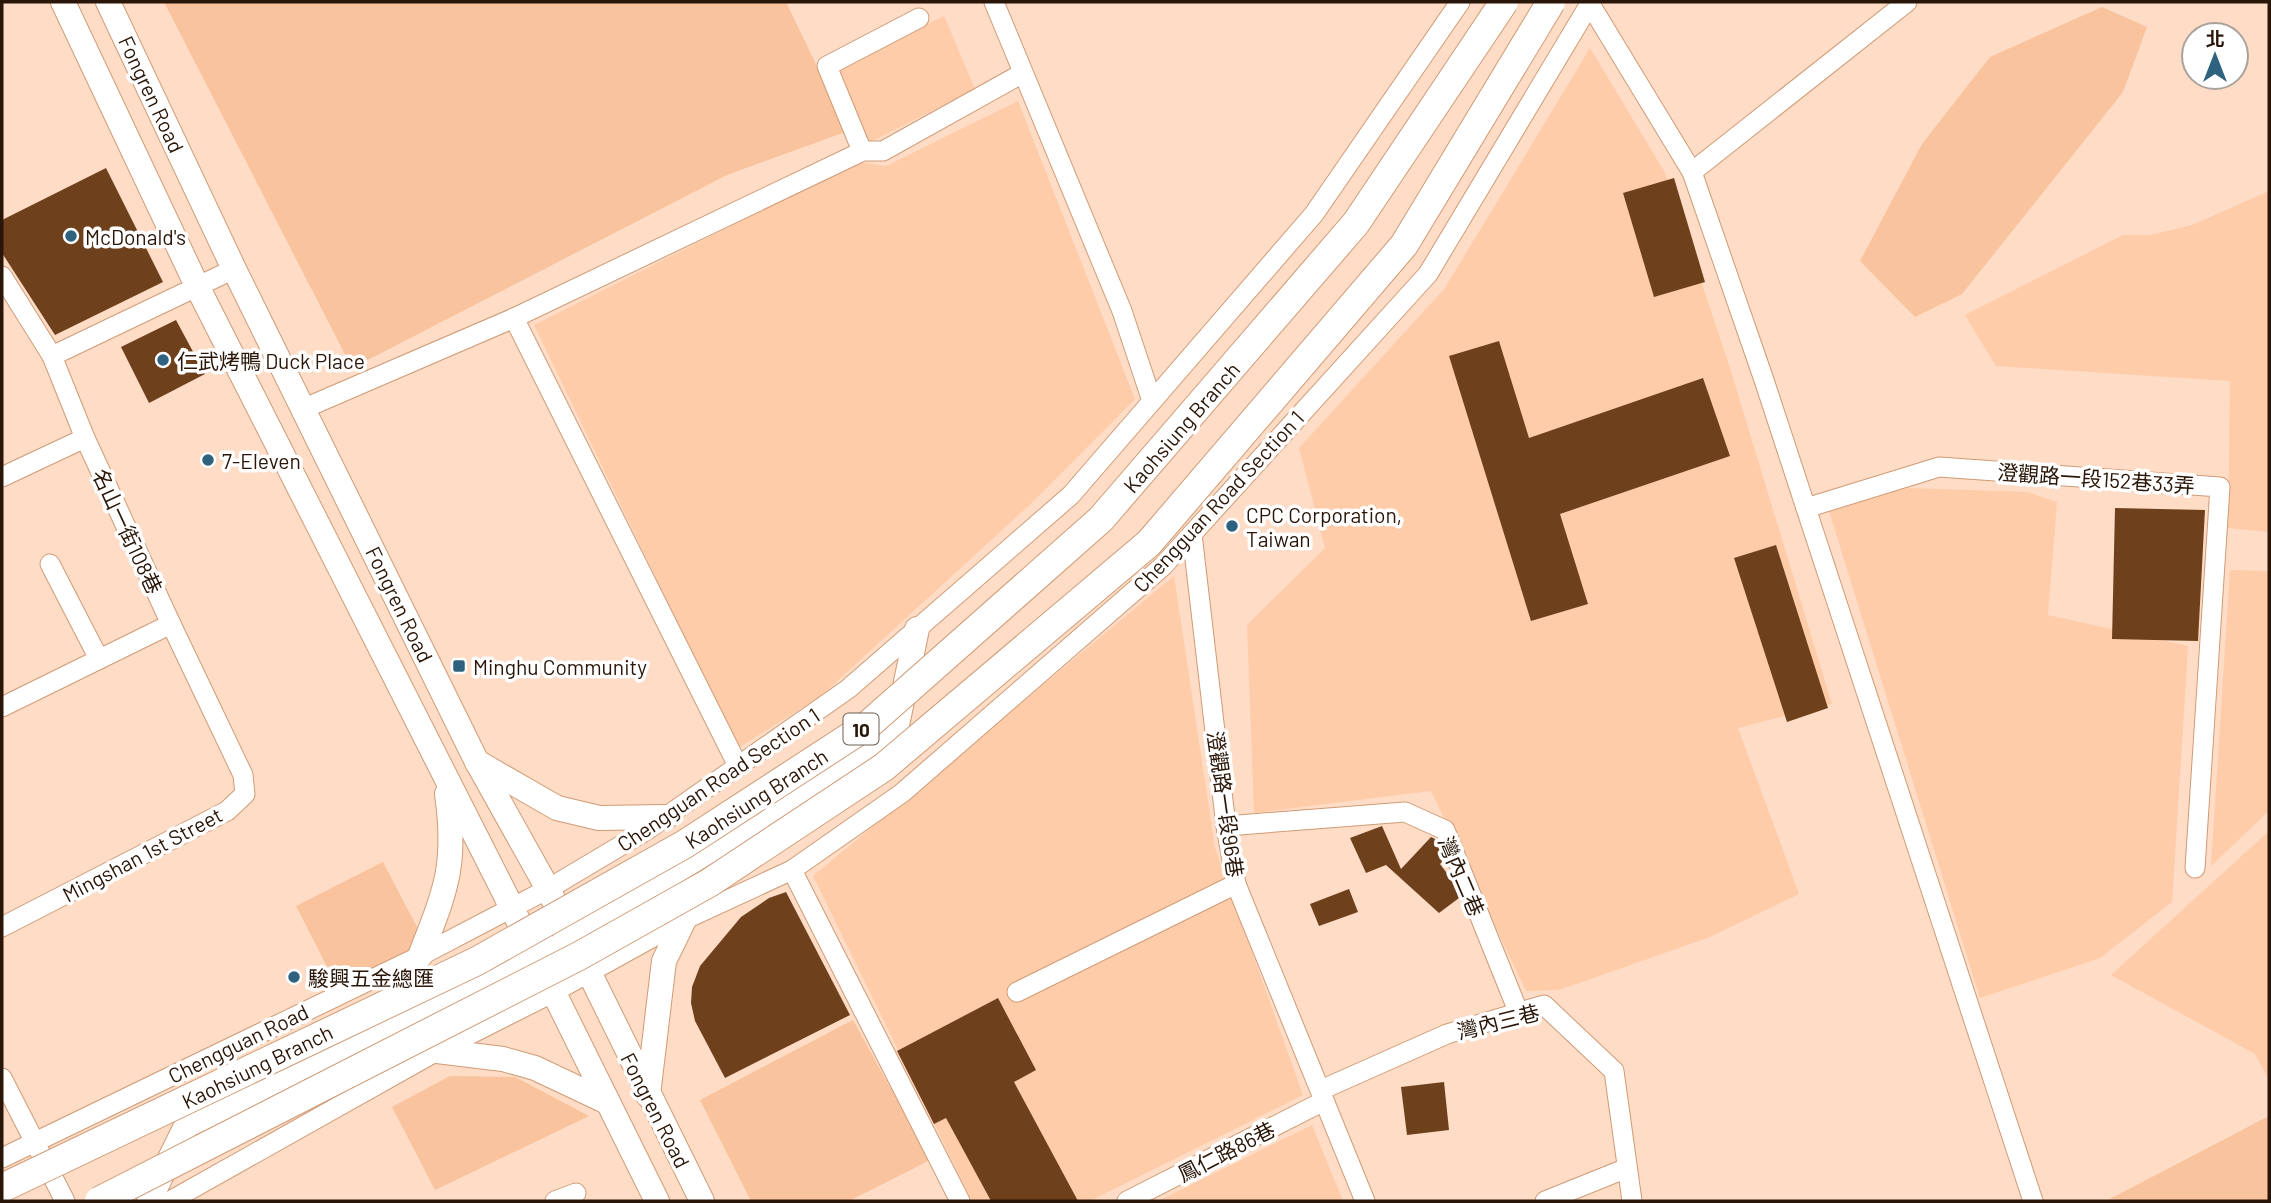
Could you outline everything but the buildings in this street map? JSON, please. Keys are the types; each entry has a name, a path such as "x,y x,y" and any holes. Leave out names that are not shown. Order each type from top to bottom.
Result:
{"highway":[{"name":"Kaohsiung Branch","path":"2,1188 477,961 685,844 868,725 1101,519 1356,223 1504,2"},
{"name":"10","path":"99,1201 579,956 709,883 884,767 1149,543 1404,245 1551,2"}],"main road":[{"name":"Fongren Road","path":"63,2 197,286 512,908 604,1101 657,1201"},
{"name":"Fongren Road","path":"108,2 234,269 477,762 548,890 587,974 702,1201"},
{"path":"149,1201 186,1126 537,961 566,929 774,812 897,725 918,629"},
{"path":"477,762 557,808 599,818 666,817"},
{"path":"419,956 451,869 452,830 444,772"},
{"path":"648,1095 664,961 684,920"},
{"path":"437,1051 503,1059 535,1068 604,1101"}],"street":[{"path":"994,2 1122,311 1152,401"},
{"name":"Chengguan Road Section 1","path":"512,908 548,890 666,817 848,689 1071,495 1314,214 1461,2"},
{"path":"1692,172 1907,2"},
{"path":"1590,3 1692,172 1806,508 2033,1201"},
{"name":"Chengguan Road Section 1","path":"587,974 684,920 792,870 902,793 1163,566 1428,274 1590,3"},
{"path":"862,151 827,66 919,18"},
{"path":"304,408 514,318 862,151 883,151 1023,73"},
{"path":"52,356 234,269"},
{"name":"名山一街108巷","path":"2,276 52,356 85,439 171,624"},
{"path":"514,318 738,766"},
{"path":"2,477 85,439"},
{"name":"澄觀路一段152巷33弄","path":"1806,508 1938,467 2220,487 2195,868"},
{"name":"澄觀路一段96巷","path":"1192,534 1226,826 1236,884 1323,1096"},
{"path":"50,564 99,659"},
{"path":"2,707 171,624"},
{"name":"Mingshan 1st Street","path":"2,927 227,811 245,794 243,775 171,624"},
{"name":"灣內二巷","path":"1226,826 1405,812 1445,830 1518,1011"},
{"path":"792,870 960,1201"},
{"path":"1017,992 1236,884"},
{"name":"Chengguan Road","path":"2,1158 419,956 512,908"},
{"path":"170,1201 437,1051 587,974"},
{"name":"灣內三巷","path":"1323,1096 1447,1034 1544,1004 1614,1071 1632,1201"},
{"path":"2,1078 65,1201"},
{"path":"1323,1096 1365,1201"},
{"name":"鳳仁路86巷","path":"1127,1201 1323,1096"},
{"path":"1545,1201 1627,1168"},
{"path":"555,1201 576,1193"}],"shaded area":[{"path":"164,2 786,2 848,131 727,175 352,368"},
{"path":"2102,7 2147,27 2123,92 1962,294 1915,317 1860,261 1922,144 1990,57"},
{"path":"944,16 975,89 867,144 838,67"},
{"path":"1590,48 1665,173 1730,368 1832,704 1738,728 1799,894 1710,937 1559,990 1526,991 1431,791 1254,813 1247,625 1325,548 1299,448 1445,288"},
{"path":"1018,101 1135,399 1037,498 821,696 738,748 534,325 858,162 886,166"},
{"path":"2269,191 2269,532 2228,528 2230,381 1996,366 1965,315 2123,235 2150,235 2192,225"},
{"path":"1908,488 2027,492 2057,502 2048,615 2188,646 2172,902 2100,958 1980,998 1828,508"},
{"path":"2230,570 2269,571 2269,811 2211,866"},
{"path":"1174,576 1215,848 1303,1095 1090,1201 972,1201 813,876"},
{"path":"2269,831 2269,1080 2255,1054 2111,975"},
{"path":"383,862 418,929 413,948 337,986 296,906"},
{"path":"853,1020 930,1160 849,1201 751,1201 700,1100"},
{"path":"450,1076 515,1077 589,1116 435,1190 392,1107"},
{"path":"2269,1116 2269,1201 2106,1201"},
{"path":"1312,1125 1343,1201 1158,1201"}],"place":[{"name":"McDonald's","path":"71,236"},
{"name":"仁武烤鴨 Duck Place","path":"163,360"},
{"name":"7-Eleven","path":"208,460"},
{"name":"CPC Corporation, Taiwan","path":"1232,526"},
{"name":"Minghu Community","path":"459,666"},
{"name":"駿興五金總匯","path":"294,977"}]}
